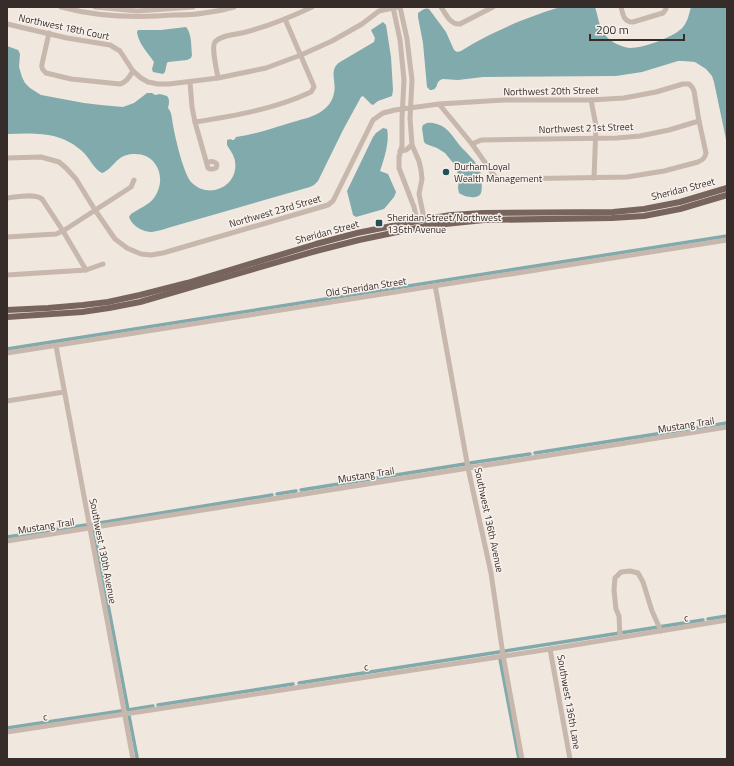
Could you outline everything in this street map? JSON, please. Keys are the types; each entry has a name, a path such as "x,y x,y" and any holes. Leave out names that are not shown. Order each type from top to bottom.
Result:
{"main road":[{"name":"Sheridan Street","path":"425,223 451,215 483,213 613,212 644,209 680,202 727,188"},
{"name":"Sheridan Street","path":"7,310 83,305 140,296 357,233 425,223 644,216 680,209 727,195"},
{"name":"Sheridan Street","path":"7,317 82,312 140,302 316,251 418,224"}],"street":[{"path":"64,7 111,16 137,17 202,14 217,9 234,7"},
{"path":"95,7 137,11 193,7"},
{"path":"218,78 213,47 216,40 285,19 312,7"},
{"path":"396,7 407,39 412,80 410,133 412,145 421,170 422,179 419,194 425,223"},
{"path":"396,7 404,80 402,146 399,157 399,168 414,207 418,224"},
{"name":"Northwest 18th Court","path":"7,24 67,38 110,45 120,52 132,71 141,78 148,82 169,84 218,78 266,68 301,55 332,41 362,24 379,11 396,7"},
{"path":"441,7 451,22 455,24 460,24 493,7"},
{"path":"621,7 625,19 628,22 633,22 663,12 666,8"},
{"path":"163,8 164,16"},
{"path":"195,122 271,107 312,92 314,87 285,19"},
{"path":"49,33 42,64 43,71 46,73 71,79 120,84 127,80 132,71"},
{"path":"190,82 195,122 207,163"},
{"name":"Northwest 20th Street","path":"411,108 439,104 504,100 591,100 624,98 656,92 683,84 689,84 694,90 699,121"},
{"path":"591,100 596,126 594,178"},
{"path":"439,104 472,144 496,178 501,179 627,177 664,171 698,162 703,160 706,153 699,121"},
{"name":"Northwest 23rd Street","path":"95,210 115,239 127,248 141,254 151,255 163,253 328,205 333,201 373,120 383,113 411,108"},
{"name":"Northwest 21st Street","path":"472,144 481,140 617,138 640,136 669,130 699,121"},
{"path":"400,151 406,150 412,145"},
{"path":"7,158 41,156 59,162 76,179 95,210"},
{"path":"7,237 56,234 63,231 131,187 134,180"},
{"path":"408,190 412,192 420,191"},
{"path":"7,198 34,196 42,199 86,270"},
{"name":"Old Sheridan Street","path":"7,353 727,240"},
{"path":"7,275 86,270 103,264"},
{"name":"Southwest 136th Avenue","path":"436,285 468,468 491,572 503,655 522,759"},
{"name":"Southwest 130th Avenue","path":"56,346 133,759"},
{"path":"7,401 64,392"},
{"name":"Mustang Trail","path":"7,541 727,427"},
{"path":"620,634 619,616 616,609 614,590 615,578 621,572 630,571 638,573 643,582 652,611 660,628"},
{"name":"c","path":"7,732 550,649 620,634 727,620"},
{"name":"Southwest 136th Lane","path":"550,649 570,759"}],"water":[{"path":"561,7 595,7 600,26 606,36 616,44 623,47 636,48 666,38 679,31 686,22 691,7 727,7 727,144 712,76 706,69 695,62 678,61 642,72 616,76 483,77 458,80 443,79 440,80 433,90 430,90 427,87 423,43 418,17 418,13 426,8 429,9 446,32 454,50 457,52 510,26 536,15"},
{"path":"383,22 386,25 391,57 392,96 378,101 373,105 363,96 361,97 318,181 310,187 162,230 149,232 135,226 129,217 131,214 152,200 158,191 160,175 158,168 148,157 133,154 127,155 118,159 102,173 99,172 84,153 67,141 48,135 28,133 7,134 7,46 18,50 20,54 19,67 25,83 41,95 84,103 123,107 134,103 147,93 167,96 169,100 168,108 171,114 178,147 189,179 199,188 215,190 222,188 228,183 235,170 235,161 227,145 227,140 234,140 236,137 265,131 308,118 319,113 330,103 333,96 335,89 334,69 336,65 374,42 375,38 371,30"},
{"path":"186,27 191,40 191,58 187,60 168,62 163,74 153,72 152,69 154,62 139,40 138,30 161,30"},
{"path":"427,123 434,123 445,128 476,163 480,170 482,180 482,191 477,197 464,196 459,193 459,177 454,164 445,153 424,142 422,128 423,125"},
{"path":"383,128 387,129 388,139 385,156 380,171 388,174 396,192 394,197 384,209 356,217 353,215 347,191 373,137"}],"waterway":[{"path":"7,349 727,236"},
{"path":"535,453 727,423"},
{"path":"470,463 530,454"},
{"path":"301,490 465,464"},
{"path":"277,494 296,491"},
{"path":"93,524 272,495"},
{"path":"7,537 86,525"},
{"path":"94,531 128,710 153,706"},
{"path":"708,619 727,616"},
{"path":"505,651 703,620"},
{"path":"299,683 499,652"},
{"path":"500,659 519,759"},
{"path":"158,705 293,684"},
{"path":"7,728 121,711"},
{"path":"129,716 137,757"}],"place":[{"name":"DurhamLoyal Wealth Management","path":"446,172"},
{"name":"Sheridan Street/Northwest 136th Avenue","path":"379,223"}]}
